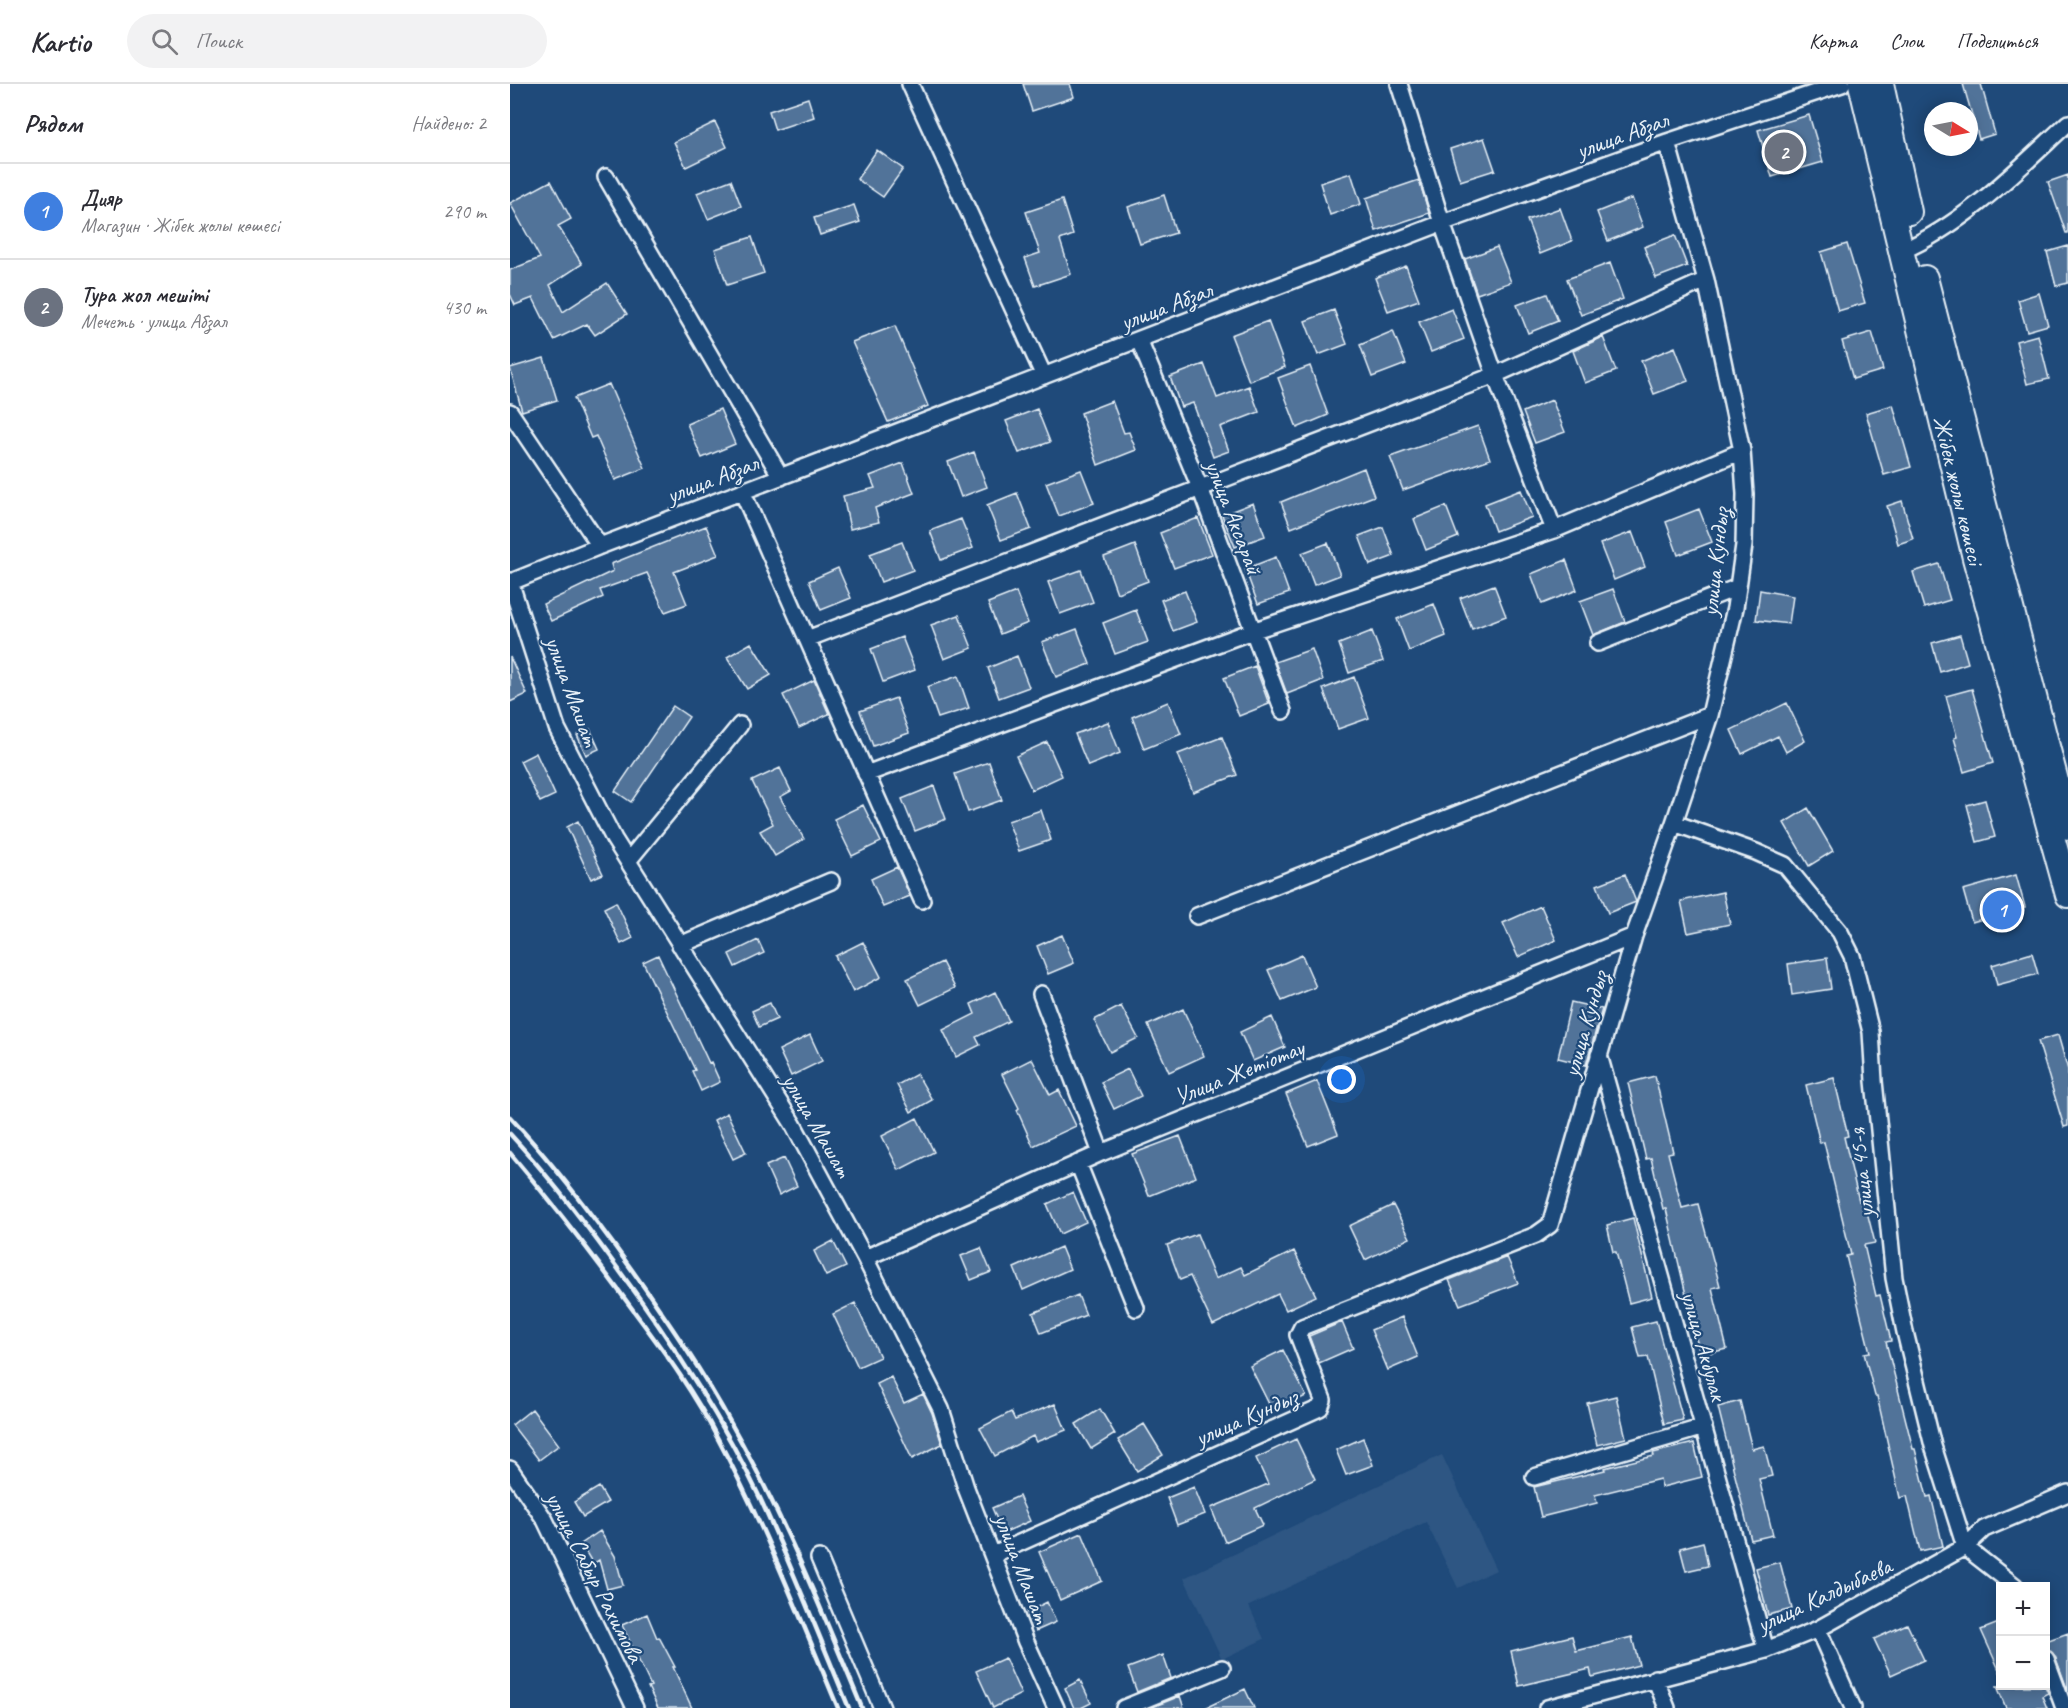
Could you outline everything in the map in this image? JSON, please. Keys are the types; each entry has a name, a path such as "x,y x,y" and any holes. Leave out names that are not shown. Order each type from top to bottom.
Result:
{"main road":[{"name":"Жібек жолы көшесі","path":"1862,84 2068,827"},
{"name":"Жібек жолы көшесі","path":"1881,84 1909,248 1976,558 2068,895"}],"street":[{"path":"910,84 1044,376"},
{"path":"1399,84 1442,223 1495,375 1554,530"},
{"name":"улица Абзал","path":"511,582 1442,223 1667,142 1842,84"},
{"path":"1909,248 1963,215 1997,188 2068,123"},
{"name":"улица Кундыз","path":"993,1555 1320,1408 1323,1400 1298,1335 1302,1327 1536,1235 1550,1225 1634,936 1710,715 1735,608 1744,544 1745,494 1742,451 1706,280 1667,142"},
{"path":"606,177 781,477"},
{"path":"807,639 1495,375 1706,280"},
{"name":"улица Аксарай","path":"1139,340 1200,488 1283,711"},
{"path":"510,412 600,546"},
{"path":"866,774 1252,631 1554,530 1742,451"},
{"path":"742,491 922,900"},
{"name":"улица Машат","path":"511,582 557,728 614,839 793,1124 865,1258 941,1409 966,1488 1026,1642 1056,1708"},
{"path":"1598,643 1738,587"},
{"path":"1197,916 1710,715"},
{"path":"628,861 740,724"},
{"name":"улица 45-я","path":"1674,823 1756,852 1785,865 1840,932 1852,956 1871,1032 1894,1278 1933,1446 1965,1547"},
{"path":"680,945 831,880"},
{"name":"Улица Жетіотау","path":"865,1258 1101,1153 1634,936"},
{"path":"1041,994 1101,1153"},
{"name":"улица Акбулак","path":"1599,1055 1766,1650"},
{"path":"1078,1163 1136,1308"},
{"path":"1534,1477 1704,1427"},
{"name":"улица Сабыр Рахимова","path":"510,1469 545,1520 635,1708"},
{"name":"улица Калдыбаева","path":"1547,1708 1766,1650 1818,1629 1965,1547 1984,1530 2068,1493"},
{"path":"1965,1547 2009,1582"},
{"path":"819,1558 882,1708"},
{"path":"1818,1629 1853,1708"},
{"path":"1124,1708 1222,1668"},
{"path":"2050,1670 2064,1708"},
{"path":"1654,1678 1668,1708"}],"shaded area":[{"path":"1442,1455 1496,1570 1458,1588 1426,1522 1249,1606 1264,1639 1222,1659 1184,1578"}],"building":[{"path":"1023,84 1070,84 1074,97 1032,111"},
{"path":"1963,84 1981,84 1995,134 1979,139 1978,102 1968,102"},
{"path":"808,98 814,117 775,130 769,111"},
{"path":"1809,115 1823,162 1772,177 1758,130"},
{"path":"715,122 727,147 686,167 674,142"},
{"path":"1484,138 1495,170 1460,181 1450,149"},
{"path":"877,150 903,169 883,197 857,179"},
{"path":"1351,173 1361,204 1330,215 1320,183"},
{"path":"2068,175 2068,233 2066,233 2048,182"},
{"path":"731,180 741,206 708,219 697,193"},
{"path":"1419,180 1429,213 1376,231 1366,198"},
{"path":"551,181 571,219 558,226 582,264 550,285 563,312 607,283 627,314 595,335 587,324 554,340 533,298 515,305 510,294 510,270 540,258 510,203"},
{"path":"1164,195 1176,233 1140,244 1128,207"},
{"path":"1632,198 1643,227 1608,241 1597,212"},
{"path":"1062,200 1073,235 1060,240 1071,274 1035,286 1025,258 1040,253 1026,212"},
{"path":"854,205 860,222 820,235 814,218"},
{"path":"1560,208 1572,241 1540,254 1527,220"},
{"path":"1675,235 1687,266 1656,278 1644,247"},
{"path":"752,237 764,273 727,285 715,249"},
{"path":"1847,244 1865,303 1838,311 1821,252"},
{"path":"2068,246 2068,283 2056,286 2047,252"},
{"path":"1497,247 1511,282 1477,294 1465,259"},
{"path":"1610,263 1623,299 1581,315 1567,279"},
{"path":"1406,266 1419,300 1388,311 1375,278"},
{"path":"2039,293 2048,325 2027,331 2018,300"},
{"path":"1547,294 1558,321 1528,333 1517,305"},
{"path":"1452,309 1464,339 1431,352 1419,322"},
{"path":"1334,310 1347,344 1318,355 1305,321"},
{"path":"1268,321 1285,367 1249,381 1231,335"},
{"path":"895,326 928,406 888,422 852,342"},
{"path":"1393,331 1406,364 1372,377 1360,345"},
{"path":"1872,332 1883,370 1853,379 1842,341"},
{"path":"2038,335 2049,379 2027,384 2016,341"},
{"path":"1603,337 1616,371 1585,383 1573,351"},
{"path":"1675,347 1688,381 1654,394 1641,361"},
{"path":"544,358 557,400 522,411 510,368"},
{"path":"1204,364 1217,398 1249,386 1259,412 1220,427 1229,451 1213,457 1193,403 1181,407 1170,377"},
{"path":"1310,366 1328,415 1297,428 1278,378"},
{"path":"609,384 645,468 615,480 596,436 591,438 574,398"},
{"path":"1552,400 1565,432 1535,443 1523,412"},
{"path":"1112,401 1124,433 1129,432 1136,450 1098,465 1081,413"},
{"path":"1893,405 1911,467 1884,475 1866,413"},
{"path":"720,409 735,444 702,458 687,424"},
{"path":"1037,409 1050,442 1019,453 1006,421"},
{"path":"1478,426 1490,459 1403,490 1390,457"},
{"path":"974,452 987,487 961,497 948,462"},
{"path":"903,463 914,493 875,508 879,522 850,529 843,496 875,488 870,476"},
{"path":"1364,468 1374,496 1291,528 1281,502"},
{"path":"1081,470 1094,503 1059,516 1046,483"},
{"path":"1521,490 1532,517 1495,531 1485,504"},
{"path":"1017,493 1031,529 1001,540 987,505"},
{"path":"1902,501 1913,539 1898,544 1887,506"},
{"path":"1253,503 1265,536 1235,547 1222,515"},
{"path":"1446,506 1458,537 1426,550 1414,519"},
{"path":"1699,509 1712,542 1678,555 1666,522"},
{"path":"1198,518 1212,554 1174,568 1160,533"},
{"path":"961,519 973,548 941,560 930,531"},
{"path":"706,526 718,555 674,572 687,604 665,612 647,573 600,590 603,597 551,621 543,604 613,571 611,564"},
{"path":"1383,527 1394,556 1370,565 1359,536"},
{"path":"1632,532 1645,567 1614,580 1600,544"},
{"path":"902,542 913,570 881,582 870,554"},
{"path":"1328,543 1340,575 1314,585 1302,553"},
{"path":"1135,545 1148,581 1117,593 1104,557"},
{"path":"1276,557 1289,593 1258,604 1245,569"},
{"path":"1566,560 1577,590 1542,604 1531,574"},
{"path":"1939,564 1950,600 1924,608 1913,572"},
{"path":"838,568 851,598 821,610 809,581"},
{"path":"1081,570 1093,602 1060,614 1048,582"},
{"path":"1494,585 1506,616 1472,629 1460,598"},
{"path":"1613,589 1625,622 1593,635 1580,601"},
{"path":"1760,590 1793,596 1789,624 1756,620"},
{"path":"1185,591 1197,622 1173,631 1161,600"},
{"path":"1016,592 1028,623 1000,634 988,603"},
{"path":"1434,604 1446,636 1409,651 1397,619"},
{"path":"1136,610 1148,642 1115,654 1103,623"},
{"path":"959,615 972,648 944,659 931,625"},
{"path":"1077,629 1090,664 1056,677 1042,642"},
{"path":"1372,631 1383,661 1349,673 1339,644"},
{"path":"1960,635 1968,663 1940,672 1932,643"},
{"path":"902,637 915,670 883,682 871,649"},
{"path":"751,643 771,675 747,689 727,657"},
{"path":"1312,649 1323,680 1287,694 1275,662"},
{"path":"1017,656 1029,687 999,698 988,668"},
{"path":"510,657 527,694 510,702"},
{"path":"1255,666 1269,704 1239,716 1224,678"},
{"path":"958,676 969,708 938,718 927,687"},
{"path":"1354,677 1369,718 1338,729 1323,689"},
{"path":"814,680 829,714 799,728 783,695"},
{"path":"1972,689 1993,763 1964,772 1954,738 1957,737 1946,696"},
{"path":"896,698 909,733 873,746 860,711"},
{"path":"1168,702 1181,734 1144,749 1132,717"},
{"path":"1787,703 1805,741 1786,752 1778,736 1742,754 1731,730"},
{"path":"673,706 689,717 631,802 615,791"},
{"path":"1108,722 1120,753 1088,766 1075,734"},
{"path":"590,729 599,749 586,755 577,735"},
{"path":"1222,737 1237,775 1193,792 1178,754"},
{"path":"1047,742 1062,776 1032,790 1016,756"},
{"path":"536,753 555,795 540,802 520,761"},
{"path":"989,762 1002,800 968,812 955,774"},
{"path":"780,768 791,791 780,797 804,839 775,856 760,831 773,824 752,781"},
{"path":"934,786 946,819 915,831 902,799"},
{"path":"1985,800 1995,837 1977,842 1967,805"},
{"path":"863,805 881,842 852,856 834,819"},
{"path":"1808,808 1833,851 1809,866 1784,823"},
{"path":"1041,810 1051,840 1019,851 1008,821"},
{"path":"578,821 603,874 591,879 567,827"},
{"path":"897,867 910,896 883,907 871,879"},
{"path":"1625,874 1636,902 1608,913 1597,885"},
{"path":"2016,875 2025,907 1972,922 1963,890"},
{"path":"1723,892 1730,924 1688,933 1681,901"},
{"path":"616,902 633,938 621,944 604,908"},
{"path":"1541,906 1556,940 1518,957 1503,923"},
{"path":"1062,935 1074,963 1048,974 1037,946"},
{"path":"758,940 764,953 735,967 729,954"},
{"path":"863,942 881,977 853,992 835,956"},
{"path":"2032,953 2038,974 1997,985 1992,965"},
{"path":"658,955 720,1082 701,1091 692,1071 695,1070 643,962"},
{"path":"1302,955 1316,987 1282,1001 1268,970"},
{"path":"1827,958 1831,989 1792,995 1788,964"},
{"path":"942,962 955,988 920,1005 907,979"},
{"path":"995,992 1009,1021 976,1037 980,1045 956,1057 943,1030 975,1014 971,1004"},
{"path":"1571,1002 1602,1009 1586,1065 1558,1058"},
{"path":"770,1003 777,1019 759,1027 752,1011"},
{"path":"1121,1006 1138,1038 1110,1052 1094,1020"},
{"path":"1183,1009 1204,1056 1169,1072 1148,1025"},
{"path":"1272,1017 1285,1047 1253,1061 1240,1032"},
{"path":"810,1035 822,1061 791,1076 779,1050"},
{"path":"2058,1035 2068,1070 2068,1126 2064,1127 2038,1041"},
{"path":"1032,1059 1050,1095 1059,1090 1076,1126 1033,1146 1017,1110 1019,1108 1002,1074"},
{"path":"1128,1069 1141,1096 1114,1109 1101,1082"},
{"path":"917,1074 932,1100 911,1112 897,1085"},
{"path":"1655,1076 1673,1152 1668,1153 1682,1208 1698,1204 1720,1286 1712,1288 1727,1349 1700,1355 1666,1209 1663,1209 1651,1158 1646,1159 1628,1083"},
{"path":"1834,1078 1848,1136 1844,1137 1859,1201 1864,1200 1875,1243 1864,1245 1876,1296 1880,1295 1891,1341 1886,1342 1913,1449 1915,1449 1927,1497 1931,1496 1943,1546 1920,1551 1907,1496 1900,1498 1877,1396 1875,1396 1864,1353 1870,1352 1846,1256 1851,1255 1824,1142 1820,1143 1806,1085"},
{"path":"1317,1081 1338,1134 1308,1146 1286,1094"},
{"path":"727,1113 746,1153 733,1159 714,1120"},
{"path":"917,1118 934,1152 899,1170 882,1136"},
{"path":"1180,1136 1196,1177 1149,1196 1132,1154"},
{"path":"784,1158 797,1186 779,1195 766,1166"},
{"path":"1073,1192 1086,1222 1060,1234 1047,1204"},
{"path":"1393,1205 1410,1238 1365,1260 1349,1226"},
{"path":"1633,1218 1652,1297 1629,1303 1607,1225"},
{"path":"1197,1234 1215,1279 1241,1267 1245,1275 1294,1251 1316,1296 1286,1310 1278,1294 1213,1325 1190,1276 1180,1280 1167,1245"},
{"path":"833,1241 846,1267 826,1276 814,1251"},
{"path":"1061,1247 1070,1269 1023,1290 1014,1268"},
{"path":"981,1248 991,1272 971,1280 961,1256"},
{"path":"1507,1257 1518,1283 1460,1305 1449,1280"},
{"path":"1078,1295 1086,1315 1041,1333 1033,1313"},
{"path":"855,1303 880,1357 858,1367 833,1314"},
{"path":"1402,1317 1418,1357 1388,1370 1371,1330"},
{"path":"1656,1321 1683,1420 1664,1424 1648,1357 1640,1358 1632,1327"},
{"path":"1342,1322 1353,1348 1319,1363 1309,1336"},
{"path":"1283,1350 1306,1396 1273,1412 1250,1366"},
{"path":"891,1377 904,1403 923,1394 942,1444 912,1459 877,1384"},
{"path":"1616,1396 1626,1438 1597,1445 1587,1403"},
{"path":"1740,1401 1752,1449 1764,1446 1772,1476 1759,1479 1773,1535 1751,1540 1718,1407"},
{"path":"1055,1404 1066,1430 1036,1442 1033,1436 995,1456 980,1428 1011,1412 1015,1420"},
{"path":"532,1409 559,1445 539,1460 512,1425"},
{"path":"1100,1409 1115,1434 1091,1449 1076,1424"},
{"path":"1144,1424 1163,1455 1137,1471 1118,1440"},
{"path":"1363,1438 1373,1465 1346,1475 1336,1450"},
{"path":"1296,1439 1315,1479 1255,1508 1263,1525 1225,1542 1211,1508 1268,1484 1256,1458"},
{"path":"1694,1443 1702,1477 1662,1487 1660,1479 1595,1495 1597,1503 1541,1517 1534,1487 1605,1470 1604,1468 1654,1456 1653,1453"},
{"path":"599,1487 608,1502 583,1517 574,1502"},
{"path":"1194,1487 1205,1514 1177,1525 1167,1498"},
{"path":"1019,1496 1030,1521 1003,1533 992,1508"},
{"path":"600,1531 615,1556 623,1585 607,1589 599,1560 593,1564 581,1544"},
{"path":"1082,1533 1102,1581 1060,1600 1039,1552"},
{"path":"1703,1542 1708,1566 1686,1571 1680,1548"},
{"path":"1780,1562 1792,1609 1768,1615 1756,1568"},
{"path":"1047,1602 1056,1622 1036,1631 1027,1612"},
{"path":"647,1614 657,1638 659,1637 675,1667 673,1667 692,1708 658,1708 648,1687 651,1686 622,1625"},
{"path":"1907,1624 1924,1660 1891,1675 1874,1639"},
{"path":"1996,1624 1996,1663 1981,1630"},
{"path":"2068,1633 2068,1691 2055,1656 2050,1652 2050,1640"},
{"path":"1572,1636 1576,1651 1632,1637 1639,1665 1592,1677 1590,1669 1519,1686 1511,1651"},
{"path":"1163,1655 1171,1678 1137,1692 1128,1668"},
{"path":"1005,1658 1021,1694 993,1708 976,1671"},
{"path":"1080,1680 1091,1703 1081,1708 1074,1708 1065,1688"},
{"path":"1245,1689 1254,1708 1205,1708"},
{"path":"1999,1690 2047,1690 2048,1693 2042,1696 2047,1708 2006,1708"},
{"path":"1180,1696 1184,1708 1150,1708"}],"railway":[{"path":"510,1117 603,1230 659,1308 710,1386 752,1461 786,1530 862,1708"},
{"path":"510,1134 576,1213 654,1318 728,1436 760,1498 795,1576 849,1708"},
{"path":"510,1153 606,1273 669,1359 700,1406 766,1538 838,1708"}],"place":[{"name":"Тура жол мешіті","path":"1784,152"},
{"name":"Дияр","path":"2002,910"}]}
